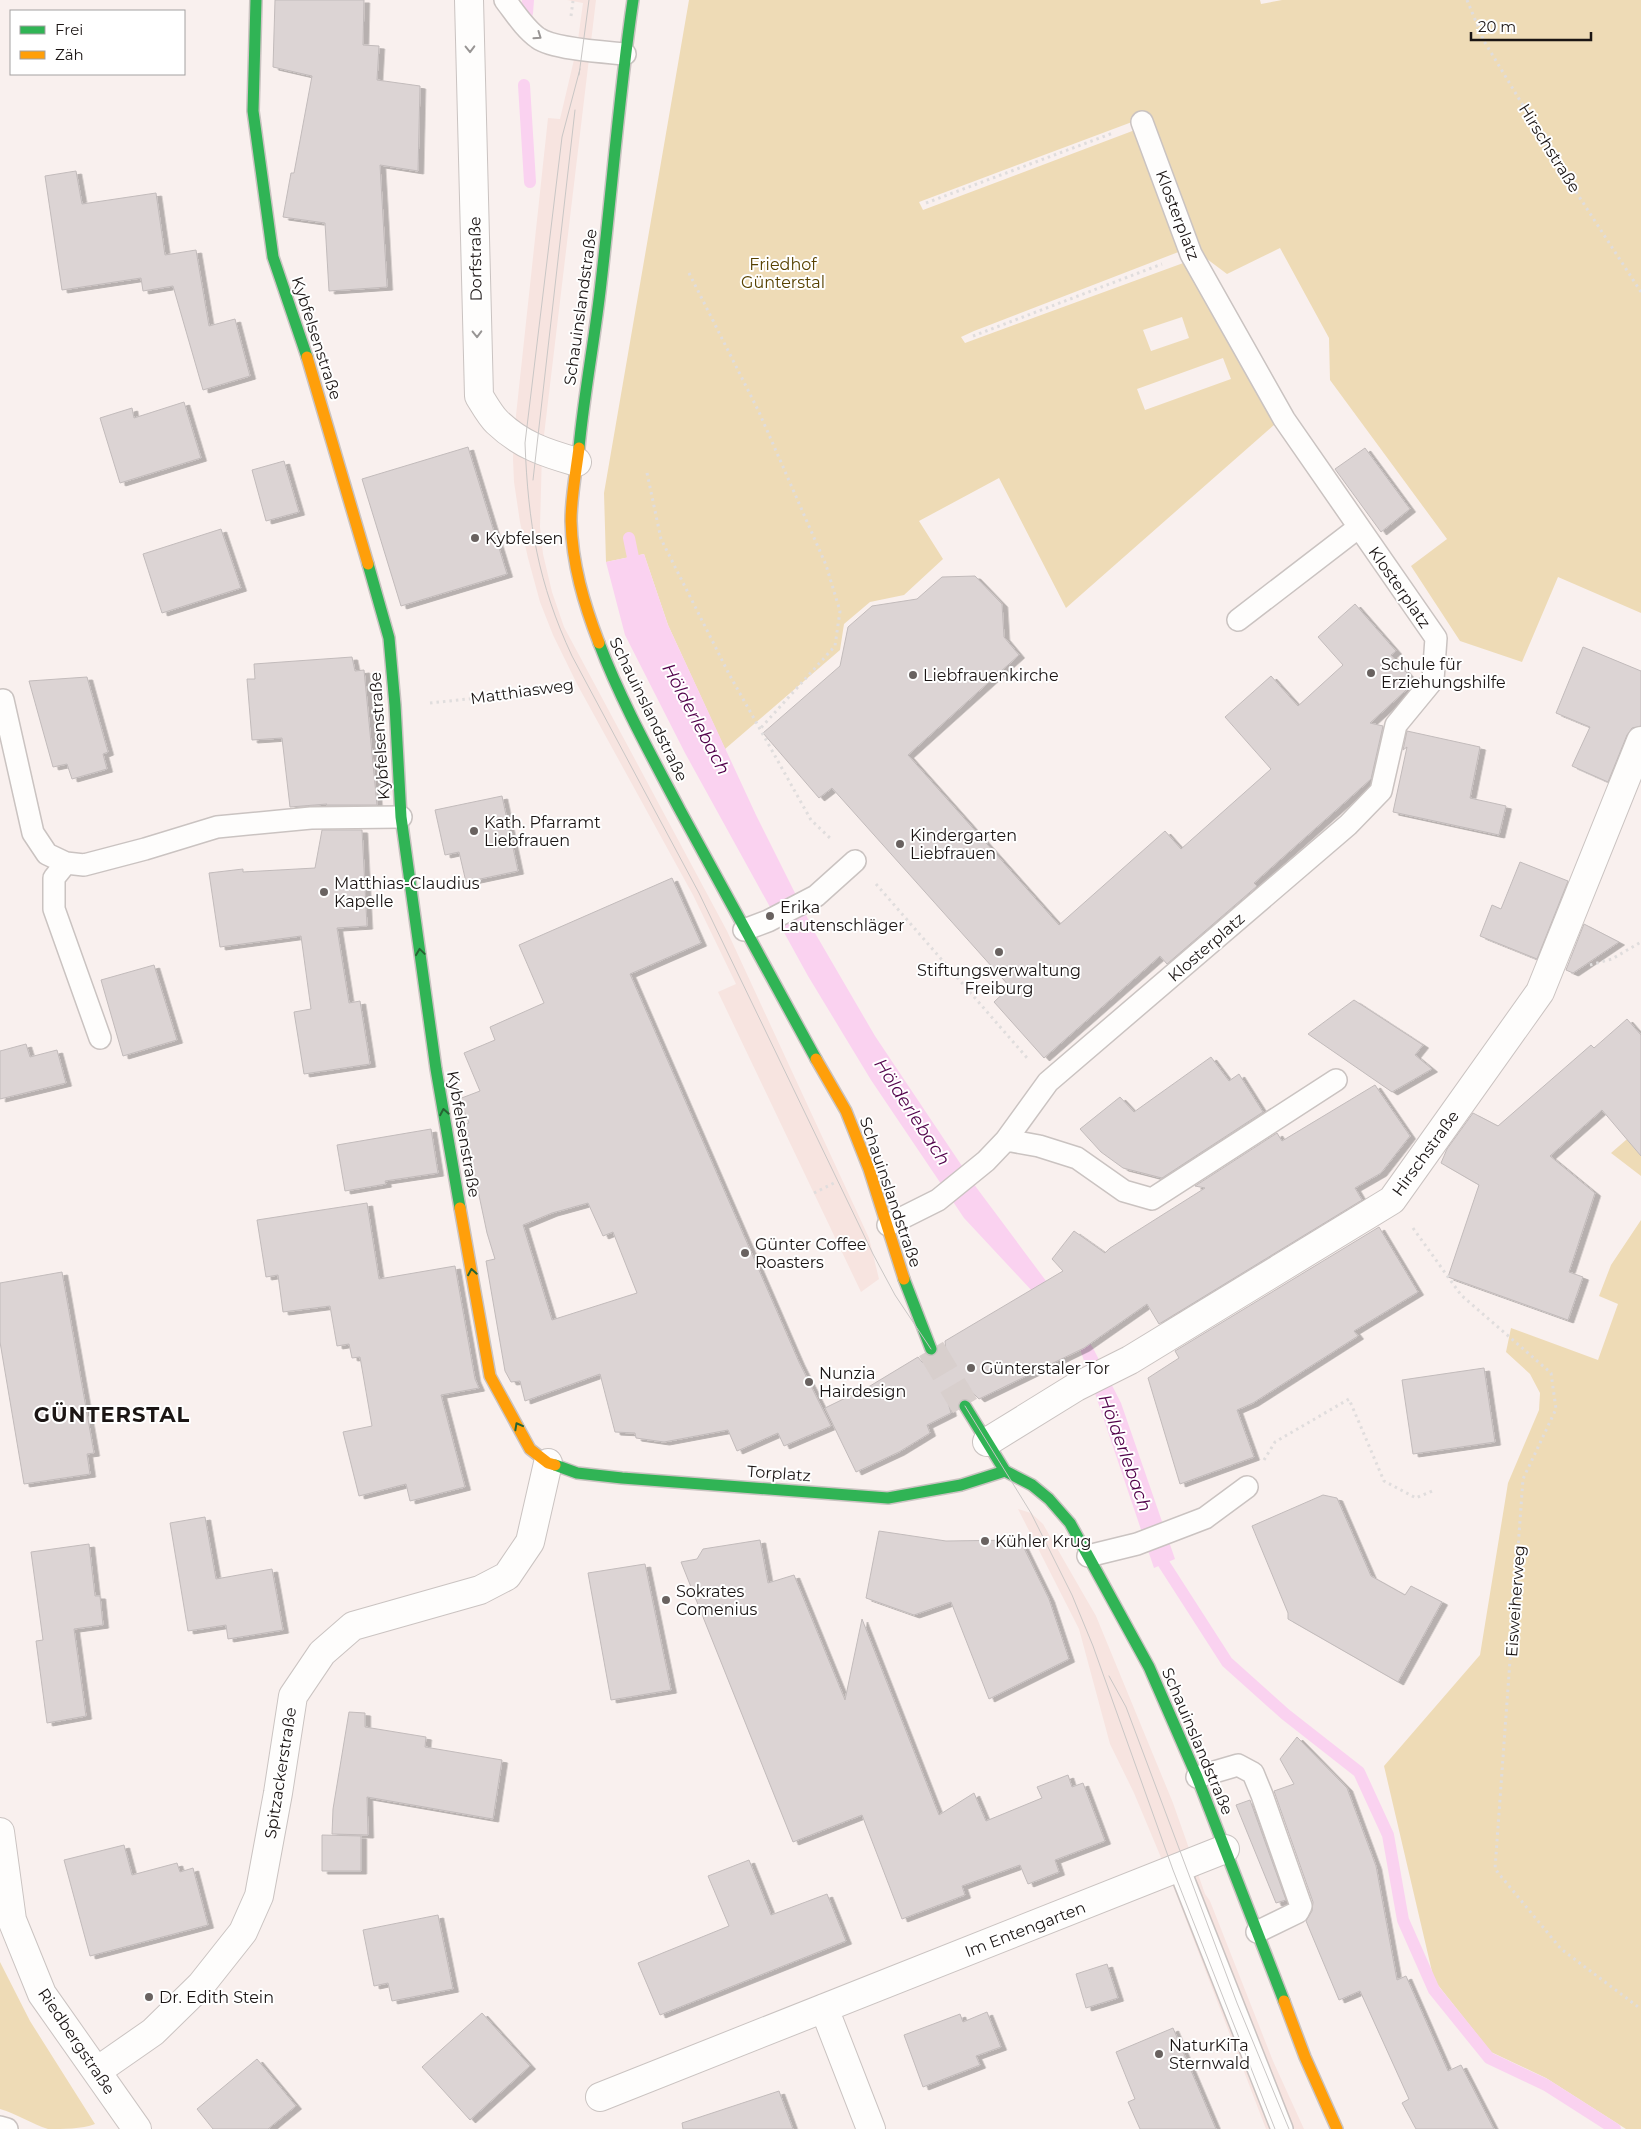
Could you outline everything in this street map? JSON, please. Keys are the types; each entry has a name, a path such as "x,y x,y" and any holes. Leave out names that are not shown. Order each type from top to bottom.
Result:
{"main road":[{"name":"Kybfelsenstraße","path":"256,0 254,111 272,257 310,366 389,638 401,817 436,1069 490,1376 530,1449 548,1463"},
{"name":"Schauinslandstraße","path":"633,0 624,54 601,285 584,396 571,520 574,552 582,597 610,672 637,728 744,930 846,1111 869,1169 907,1289 931,1349"},
{"path":"965,1406 1005,1471"},
{"name":"Torplatz","path":"548,1463 577,1473 622,1478 888,1498 961,1486 1005,1471"},
{"name":"Schauinslandstraße","path":"1005,1471 1032,1485 1049,1499 1070,1523 1149,1667 1197,1777 1305,2057 1337,2129"}],"street":[{"name":"Dorfstraße","path":"469,0 478,396 496,421 525,443 542,452 577,462"},
{"name":"Hirschstraße","path":"987,1442 1076,1388 1130,1360 1392,1200 1540,992 1641,741"},
{"name":"Spitzackerstraße","path":"97,2071 153,2032 201,1985 243,1932 259,1896 293,1696 322,1653 353,1626 480,1590 507,1576 530,1542 548,1463"},
{"name":"Riedbergstraße","path":"0,1832 12,1920 42,1994 97,2071 129,2126"},
{"name":"Im Entengarten","path":"600,2097 1225,1849"},
{"path":"824,2008 871,2129"}],"lane":[{"path":"505,0 518,18 539,39 583,50 624,54"},
{"name":"Klosterplatz","path":"888,1225 938,1200 986,1161 1006,1140 1048,1082 1348,824 1382,791 1396,725 1433,680 1436,638 1284,419 1190,254 1142,122"},
{"path":"1238,620 1359,527"},
{"path":"3,700 33,833 47,854 66,863 84,865 146,849 217,827 311,818 401,817"},
{"path":"744,930 768,921 816,896 855,861"},
{"path":"66,863 54,878 54,909 100,1038"},
{"path":"1006,1140 1039,1146 1077,1158 1124,1191 1152,1199 1336,1080"},
{"path":"1088,1556 1137,1544 1205,1518 1247,1487"},
{"path":"1197,1777 1238,1765 1253,1773 1262,1795 1301,1906 1298,1912 1257,1932"},
{"path":"1179,1868 1282,2129"},
{"path":"0,2127 7,2129"}],"path":[{"name":"Hirschstraße","path":"1467,0 1489,50 1567,178 1641,292"},
{"path":"926,203 1142,122"},
{"path":"973,336 1190,254"},
{"path":"689,273 759,412 826,565 840,611 834,646 759,730"},
{"path":"647,473 661,539 729,674 811,820 855,861 1048,1082"},
{"name":"Matthiasweg","path":"432,703 562,689 610,672"},
{"name":"Eisweiherweg","path":"1392,1200 1461,1295 1551,1373 1556,1409 1524,1479 1495,1869 1561,1949 1641,2009"},
{"path":"1263,1461 1275,1442 1349,1399 1384,1480 1416,1498 1432,1491"}],"shaded area":[{"path":"567,0 596,0 542,452 540,527 543,554 552,592 564,627 727,931 869,1238 879,1279 861,1292 718,992 736,984 693,895 577,684 553,635 540,602 528,558 514,482 514,434 548,118 560,119 577,47 583,3"},
{"path":"1018,1509 1031,1513 1043,1524 1096,1616 1173,1803 1205,1894 1210,1901 1273,2061 1304,2129 1266,2129 1175,1891 1134,1793 1110,1744 1079,1629"}],"green space":[{"name":"Friedhof Günterstal","path":"689,0 1260,0 1261,4 1282,0 1641,0 1641,613 1558,577 1522,662 1460,641 1411,566 1447,539 1330,380 1329,338 1280,248 1227,274 1199,253 1148,116 919,202 923,210 1135,130 1181,251 961,337 965,343 1186,262 1275,424 1066,608 999,478 919,521 943,559 904,595 870,602 844,624 840,650 725,749 668,625 644,554 606,562 604,493","holes":["1182,317 1189,338 1151,351 1143,330","1223,358 1231,379 1145,410 1137,389"]},
{"path":"1641,1127 1641,1176 1611,1153"},
{"path":"1641,1220 1641,2129 1626,2129 1546,2078 1491,2052 1434,1980 1384,1766 1480,1655 1508,1483 1539,1410 1540,1393 1530,1374 1506,1352 1511,1328 1598,1360 1618,1304 1599,1296 1611,1265"},
{"path":"0,1962 30,2021 95,2124 78,2128 48,2129 0,2109"}],"water":[{"path":"644,554 668,625 756,815 815,933 875,1036 976,1187 1052,1289 1093,1348 1121,1403 1175,1559 1154,1568 1080,1349 1060,1321 964,1218 871,1080 808,976 685,753 625,635 606,562"}],"building":[{"path":"275,0 364,0 363,45 379,46 377,80 420,86 418,171 380,165 387,287 329,291 325,223 283,217 291,173 294,173 312,76 273,67"},
{"path":"76,171 82,204 156,193 165,255 196,250 209,326 235,319 250,376 203,390 173,286 143,291 141,278 62,290 45,176"},
{"path":"184,402 201,458 120,483 100,418 132,408 134,418"},
{"path":"468,447 507,574 401,606 362,479"},
{"path":"1365,448 1410,509 1381,532 1335,469"},
{"path":"284,461 299,512 266,521 252,470"},
{"path":"221,529 241,588 162,613 143,554"},
{"path":"975,576 1002,604 1004,637 1019,655 908,755 1059,925 1165,831 1181,849 1271,769 1225,717 1271,676 1298,706 1343,665 1318,637 1355,604 1396,651 1391,655 1415,682 1370,723 1383,726 1371,779 1254,883 1257,886 1167,964 1160,956 1044,1058 994,1002 1010,987 832,788 819,798 763,733 840,666 848,627 872,606 917,599 942,577"},
{"path":"1583,647 1641,671 1641,726 1632,728 1627,735 1608,782 1572,766 1590,727 1556,713"},
{"path":"352,657 355,671 364,670 377,805 327,804 290,807 282,738 252,740 247,679 255,679 254,664"},
{"path":"87,677 108,752 103,754 107,769 72,779 67,764 53,767 29,681"},
{"path":"1407,731 1480,747 1470,798 1506,806 1499,835 1393,812 1407,747 1403,750"},
{"name":"Kath. Pfarramt Liebfrauen","path":"502,796 518,871 466,882 459,852 445,855 435,810"},
{"path":"322,830 362,830 367,926 337,928 349,1003 360,1001 370,1064 304,1074 294,1012 311,1009 301,936 220,947 209,873 243,869 243,872 315,868"},
{"path":"1520,862 1568,881 1537,959 1480,936 1492,905 1501,909"},
{"path":"672,878 701,943 630,974 799,1362 831,1426 784,1446 778,1433 737,1451 728,1430 664,1442 636,1438 635,1433 615,1432 600,1374 525,1401 520,1381 511,1382 505,1371 486,1261 495,1259 487,1233 473,1167 469,1168 462,1124 469,1123 459,1099 480,1091 464,1053 495,1040 490,1027 544,1003 519,945","holes":["588,1203 603,1236 613,1232 637,1293 552,1320 523,1225 552,1213"]},
{"path":"1584,924 1619,942 1573,973 1566,970"},
{"path":"154,965 177,1040 123,1056 101,980"},
{"path":"1354,1000 1423,1045 1415,1055 1432,1069 1392,1092 1308,1034"},
{"path":"1627,1019 1641,1035 1641,1156 1602,1110 1550,1156 1595,1193 1569,1272 1583,1277 1568,1320 1448,1277 1479,1185 1441,1163 1447,1149 1473,1113 1498,1126 1591,1045 1594,1048"},
{"path":"26,1044 30,1057 57,1050 66,1083 0,1099 0,1051"},
{"path":"1211,1057 1229,1081 1239,1074 1263,1112 1162,1178 1123,1168 1101,1152 1080,1129 1120,1097 1134,1112"},
{"path":"1375,1085 1410,1136 1381,1173 1355,1188 1362,1200 1159,1324 1147,1304 1084,1348 979,1399 972,1392 964,1390 957,1392 951,1399 949,1406 951,1413 927,1425 930,1433 899,1452 856,1472 825,1408 870,1386 918,1357 922,1362 928,1364 937,1363 943,1359 946,1352 945,1341 1063,1271 1052,1259 1074,1231 1105,1253 1205,1188 1195,1186 1277,1133 1282,1141"},
{"path":"431,1129 438,1173 385,1181 386,1184 345,1191 337,1145"},
{"path":"367,1203 379,1279 455,1266 475,1379 479,1388 441,1395 465,1487 410,1501 406,1484 359,1496 343,1432 372,1426 360,1357 352,1358 349,1344 337,1346 330,1306 283,1312 278,1275 266,1277 257,1220"},
{"path":"1379,1227 1418,1292 1354,1331 1358,1336 1253,1403 1237,1410 1254,1457 1180,1484 1148,1378 1179,1358 1175,1351"},
{"path":"62,1272 94,1453 87,1454 90,1474 24,1484 0,1342 0,1283"},
{"path":"1484,1368 1495,1442 1413,1454 1402,1380"},
{"path":"1323,1495 1337,1498 1371,1576 1405,1595 1411,1586 1442,1602 1398,1682 1288,1619 1288,1613 1252,1526"},
{"path":"205,1517 216,1579 272,1569 283,1630 228,1639 226,1625 188,1631 170,1523"},
{"path":"879,1531 946,1541 1020,1540 1049,1599 1069,1659 989,1699 951,1602 914,1615 866,1598"},
{"path":"760,1540 768,1583 794,1575 845,1700 862,1619 939,1815 974,1793 986,1821 1042,1798 1037,1787 1068,1775 1072,1787 1083,1783 1105,1841 1055,1860 1059,1872 1028,1884 1020,1865 962,1886 965,1895 902,1919 862,1815 793,1842 681,1562 697,1559 703,1549"},
{"path":"89,1544 95,1596 100,1596 103,1625 74,1629 86,1716 47,1723 36,1641 43,1640 31,1552"},
{"path":"645,1564 671,1690 611,1700 588,1573"},
{"path":"349,1712 365,1713 365,1727 426,1737 425,1747 502,1760 493,1819 367,1797 368,1835 332,1834 333,1809"},
{"path":"1297,1737 1347,1788 1376,1866 1397,1980 1406,1976 1448,2071 1461,2065 1494,2129 1416,2129 1402,2103 1409,2099 1360,1991 1339,2000 1306,1921 1312,1911 1313,1902 1274,1791 1294,1784 1280,1759"},
{"path":"1250,1800 1286,1900 1276,1903 1236,1805"},
{"path":"322,1835 361,1836 361,1871 322,1871"},
{"path":"124,1845 132,1875 177,1863 180,1872 193,1868 208,1925 90,1956 64,1860"},
{"path":"749,1860 771,1915 827,1894 846,1941 660,2015 638,1963 729,1926 708,1876"},
{"path":"438,1915 453,1989 392,2001 388,1983 374,1986 363,1930"},
{"path":"1107,1964 1118,1998 1086,2008 1076,1974"},
{"path":"987,2012 1001,2047 976,2056 980,2065 923,2087 904,2035 960,2014 963,2022"},
{"path":"482,2013 530,2066 470,2120 422,2067"},
{"path":"1173,2028 1216,2129 1140,2129 1128,2102 1135,2099 1116,2052"},
{"path":"257,2059 296,2106 268,2129 213,2129 197,2109"},
{"path":"779,2091 793,2129 683,2129 682,2123"}],"waterway":[{"name":"Hölderlebach","path":"527,13 528,0"},
{"name":"Hölderlebach","path":"524,85 530,182"},
{"name":"Hölderlebach","path":"629,538 636,572"},
{"name":"Hölderlebach","path":"1159,1550 1164,1564 1227,1662 1285,1714 1359,1772 1388,1835 1403,1920 1434,1990 1489,2058 1546,2085 1615,2129"}],"tunnel":[{"path":"931,1349 965,1406"}],"tram line":[{"path":"579,75 589,0"},
{"path":"580,69 562,137 525,443 532,526 543,578 560,629 572,656 699,893 873,1254 895,1295 931,1349"},
{"path":"533,480 575,110"},
{"path":"965,1406 1031,1513 1072,1595 1093,1646 1173,1870 1275,2129"},
{"path":"1109,1676 1126,1707 1237,2003 1289,2129"}],"traffic: fast":[{"path":"256,0 253,111 273,257 307,357"},
{"path":"579,448 599,304 633,0"},
{"path":"368,564 389,638 395,705 401,817 436,1069 460,1208"},
{"path":"599,643 617,686 647,748 816,1059"},
{"path":"904,1279 931,1349"},
{"path":"965,1406 1005,1471 1032,1485 1049,1499 1070,1523 1149,1667 1197,1777 1284,2001"},
{"path":"555,1465 577,1473 622,1478 888,1498 961,1485 1005,1471"}],"traffic: slow":[{"path":"307,357 368,564"},
{"path":"579,448 572,503 572,537 580,584 588,614 599,643"},
{"path":"816,1059 846,1111 869,1169 904,1279"},
{"path":"460,1208 490,1376 530,1449 548,1463 555,1465"},
{"path":"1284,2001 1305,2057 1337,2129"}],"place":[{"name":"Kybfelsen","path":"475,538"},
{"name":"Schule für Erziehungshilfe","path":"1371,673"},
{"name":"Liebfrauenkirche","path":"913,675"},
{"name":"Kath. Pfarramt Liebfrauen","path":"474,831"},
{"name":"Kindergarten Liebfrauen","path":"900,844"},
{"name":"Matthias-Claudius Kapelle","path":"324,892"},
{"name":"Erika Lautenschläger","path":"770,916"},
{"name":"Stiftungsverwaltung Freiburg","path":"999,952"},
{"name":"Günter Coffee Roasters","path":"745,1253"},
{"name":"Günterstaler Tor","path":"971,1368"},
{"name":"Nunzia Hairdesign","path":"809,1382"},
{"name":"Kühler Krug","path":"985,1541"},
{"name":"Sokrates Comenius","path":"666,1600"},
{"name":"Dr. Edith Stein","path":"149,1997"},
{"name":"NaturKiTa Sternwald","path":"1159,2054"}],"district":[{"name":"GÜNTERSTAL","path":"112,1415"}]}
